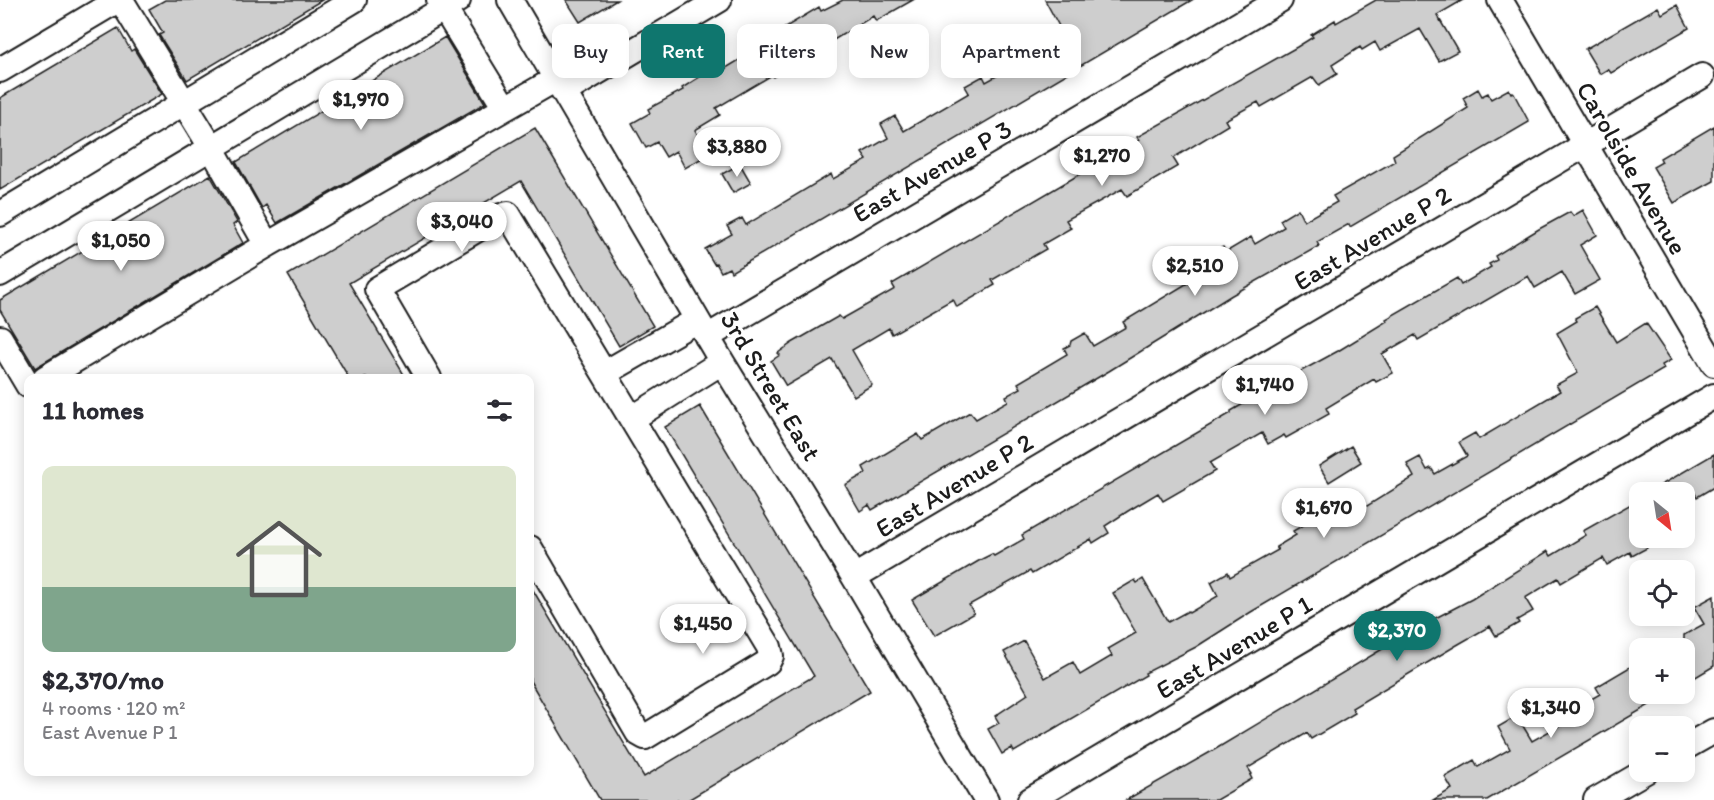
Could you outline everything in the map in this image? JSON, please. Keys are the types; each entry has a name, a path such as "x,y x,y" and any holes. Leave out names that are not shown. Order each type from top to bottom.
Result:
{"street":[{"path":"0,70 119,0 211,147 267,245"},
{"path":"0,214 354,0"},
{"name":"3rd Street East","path":"510,0 722,362 986,800"},
{"path":"52,374 267,245 505,108 560,85 719,0"},
{"name":"East Avenue P 3","path":"604,373 702,328 1280,0"},
{"name":"Carolside Avenue","path":"1500,0 1714,364"},
{"path":"0,274 447,3 505,108"},
{"name":"East Avenue P 2","path":"854,578 1702,76"},
{"path":"427,374 377,289 498,217 508,214 633,418 769,647 771,656 768,662 645,737 639,733 534,555"},
{"path":"0,338 24,378"},
{"path":"633,418 722,362"},
{"name":"East Avenue P 1","path":"1030,800 1714,396"},
{"path":"1695,742 1714,731"},
{"path":"1596,800 1629,781"}],"building":[{"path":"165,0 322,0 187,80 159,35 163,33 149,9"},
{"path":"566,0 617,0 580,22"},
{"path":"843,0 913,0 876,21 873,16 860,24 849,24 849,31 837,38 837,24 791,24 819,7 821,11"},
{"path":"1045,0 1192,0 1081,65 1081,24 1058,24"},
{"path":"1376,0 1463,0 1437,15 1458,51 1439,61 1420,29 1380,51 1375,42 1362,50 1360,47 1332,65 1337,74 1319,85 1313,77 1261,107 1258,102 1225,120 1228,125 1173,158 1178,166 1127,196 1122,189 1066,220 1071,228 1043,244 1046,249 992,280 995,285 957,307 953,299 892,334 889,328 852,350 872,385 854,396 832,359 786,386 771,361 792,343 839,316 842,319 895,289 892,284 1139,140 1137,137 1297,47 1335,20 1336,23"},
{"path":"1677,5 1689,28 1611,73 1608,69 1600,74 1585,49 1658,7 1662,14"},
{"path":"118,28 131,51 134,49 162,94 0,190 0,98"},
{"path":"445,37 485,103 277,223 266,205 262,208 236,162"},
{"path":"737,61 737,78 767,78 716,108 720,115 695,130 709,154 685,168 676,151 666,157 657,142 646,148 632,123 650,113 648,109 683,90 682,88 698,78 725,78 725,69"},
{"path":"979,78 984,78 986,82 993,78 1060,78 731,272 729,268 721,272 716,263 714,264 705,249 732,234 727,226 742,218 746,225 831,174 833,179 867,160 862,153 888,138 881,124 895,116 904,131 969,93 965,86"},
{"path":"1478,89 1482,96 1488,93 1491,99 1509,89 1511,93 1513,92 1529,122 1350,227 1349,224 1317,242 1319,246 1232,295 1109,371 872,510 869,505 860,511 845,485 866,473 863,467 918,434 922,440 970,412 976,419 1008,401 1006,396 1021,388 1018,383 1067,354 1064,348 1070,345 1071,341 1085,333 1093,346 1126,327 1123,322 1206,272 1203,266 1212,261 1208,255 1223,247 1226,252 1251,237 1255,244 1284,227 1280,220 1298,209 1304,221 1337,202 1333,196 1395,161 1393,155 1468,108 1463,98"},
{"path":"1714,126 1714,181 1674,203 1653,167 1662,162 1660,158"},
{"path":"535,128 653,326 619,346 521,181 349,283 404,374 347,374 288,275"},
{"path":"740,164 751,183 733,193 722,174"},
{"path":"210,175 237,222 233,225 243,243 35,368 0,310 0,300"},
{"path":"1583,210 1597,235 1580,245 1600,280 1575,294 1562,272 1535,288 1528,276 1418,340 1415,335 1382,354 1393,373 1376,382 1374,379 1326,408 1329,414 1286,438 1284,435 1268,444 1262,433 1210,463 1215,471 1163,501 1158,493 1128,511 1105,526 1109,533 1093,543 1091,539 1032,574 1030,571 969,605 974,613 934,636 912,600 982,559 992,554 994,556 1024,539 1022,535 1231,411 1338,351 1387,321 1386,319 1457,278 1461,285 1491,267 1489,264 1497,260 1495,256 1539,229 1570,212 1573,216"},
{"path":"1595,307 1616,342 1646,323 1671,360 1662,365 1664,369 1251,612 1196,647 1145,673 1146,675 1014,752 1012,748 1002,754 988,729 999,723 995,716 1028,694 1004,652 1024,641 1045,678 1073,662 1080,675 1112,656 1108,649 1136,633 1113,593 1135,580 1137,583 1143,579 1168,622 1218,596 1211,582 1228,572 1230,577 1278,550 1276,547 1296,535 1293,531 1333,508 1341,522 1414,477 1407,464 1420,457 1427,470 1431,468 1435,474 1467,456 1459,442 1475,433 1479,439 1560,391 1556,385 1578,373 1557,333 1577,321 1575,318"},
{"path":"700,406 870,691 688,800 600,800 534,688 534,592 644,777 814,676 665,427"},
{"path":"1351,446 1361,462 1329,482 1319,466"},
{"path":"1714,454 1714,487 1697,497 1695,482 1666,482"},
{"path":"1629,505 1629,548 1647,548 1632,556 1630,552 1607,565 1603,558 1561,583 1558,578 1525,598 1533,611 1517,620 1519,623 1496,636 1490,626 1457,645 1352,708 1355,713 1311,739 1307,733 1248,768 1252,779 1216,800 1126,800 1424,624 1472,599 1548,551 1551,556 1586,535 1583,531"},
{"path":"1714,596 1714,666 1695,677 1695,638 1684,638 1684,635 1704,624 1695,606"},
{"path":"1629,668 1629,704 1651,704 1487,800 1433,800 1452,789 1445,777 1474,760 1478,767 1510,749 1498,727 1517,716 1532,741 1571,719 1567,713 1600,694 1596,687"}]}
